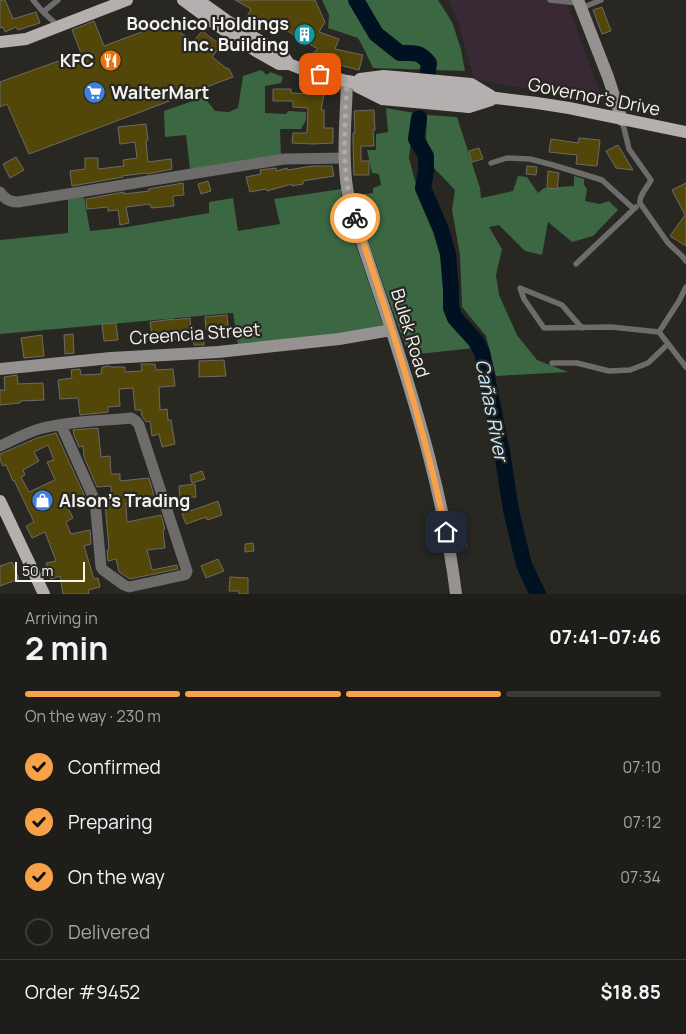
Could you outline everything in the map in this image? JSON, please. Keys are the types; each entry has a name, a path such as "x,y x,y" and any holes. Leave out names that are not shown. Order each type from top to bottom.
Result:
{"main road":[{"path":"0,42 26,39 127,0"},
{"name":"Governor's Drive","path":"183,0 221,28 279,64 289,64 307,71 347,81 383,87 496,98 569,108 686,132"},
{"name":"Governor's Drive","path":"198,0 283,55 289,64"},
{"path":"579,4 606,71 622,120"},
{"name":"Bulek Road","path":"347,81 345,158 347,187 418,418 433,474 452,561 456,594"},
{"name":"Creencia Street","path":"0,369 111,358 228,351 339,339 391,330"},
{"path":"0,501 44,594"}],"street":[{"path":"0,192 4,198 18,202 284,159 345,158"},
{"path":"0,446 33,431 61,425 131,418 136,421 187,571 184,576 128,587 101,568 95,501 61,425"}],"lane":[{"path":"33,0 54,22 57,28"},
{"path":"44,12 58,0"},
{"path":"550,0 579,4 601,0"},
{"path":"576,264 640,203 640,198 650,180 629,149 622,120"},
{"path":"491,163 507,158 530,159 602,180 634,209"},
{"path":"640,203 668,244 686,261"},
{"path":"659,332 686,287"},
{"path":"582,328 562,306 520,288 524,300 544,328 582,328 611,328 659,332 686,367"},
{"path":"552,364 577,363 609,371 630,370 648,363 668,344"}],"shaded area":[{"path":"449,0 566,0 604,103 474,79 457,19"}],"green space":[{"path":"322,0 438,0 452,22 461,49 465,71 373,68 358,38 328,28 329,15"},
{"path":"261,70 267,75 270,72 283,77 281,83 265,86 265,113 286,114 288,111 306,112 306,120 301,129 280,129 281,156 190,169 186,135 165,137 164,111 204,97 215,111 229,112 238,108 243,76"},
{"path":"386,108 414,113 409,158 415,181 444,255 445,302 450,319 474,348 409,355 394,315 354,195 373,193 373,188 381,185 379,174 372,173 367,150 376,150 376,134 388,132"},
{"path":"427,115 457,117 480,188 481,198 513,191 518,176 527,177 538,193 544,188 574,186 574,176 584,179 584,185 587,189 585,201 600,204 609,201 618,210 593,236 572,242 548,222 542,255 525,251 499,225 489,227 502,249 496,275 499,295 517,335 537,360 568,372 496,376 486,336 462,307 460,255 452,210 455,190 434,168 426,138"},
{"path":"341,189 342,204 383,325 328,335 238,345 233,313 0,334 0,240 68,233 68,199 84,197 90,231 127,227 209,213 209,202 233,198 238,231 280,224 274,199"}],"building":[{"path":"0,0 5,0 13,19 36,12 40,23 18,30 16,27 5,32 3,27 0,28"},
{"name":"Boochico Holdings Inc. Building","path":"235,0 315,0 325,22 319,32 339,39 335,49 363,55 359,70 308,57 318,49 272,22 266,32 245,20 251,9"},
{"path":"602,7 611,31 602,34 593,10"},
{"name":"WalterMart","path":"94,21 104,46 144,31 143,28 161,21 165,21 193,42 202,31 221,45 212,57 229,69 233,77 29,154 7,104 0,107 0,82 81,53 72,30"},
{"path":"273,89 291,89 291,93 324,95 321,110 324,110 324,128 333,128 333,143 292,143 293,133 307,133 308,108 293,107 293,101 273,101"},
{"path":"374,110 374,146 361,146 361,161 369,161 369,175 354,175 354,111"},
{"path":"146,124 148,162 171,159 172,169 72,186 70,171 85,169 85,158 98,158 98,169 124,166 123,160 137,158 135,142 120,144 118,127"},
{"path":"579,138 600,140 597,166 576,164 577,155 549,152 551,139 578,143"},
{"path":"618,145 633,170 616,168 606,151"},
{"path":"479,148 483,159 472,162 469,151"},
{"path":"16,157 24,170 10,178 3,164"},
{"path":"312,166 332,166 334,176 303,181 303,184 292,186 292,184 267,191 266,189 250,192 246,177 261,174 260,170 276,168 276,171"},
{"path":"527,166 537,167 536,175 526,174"},
{"path":"548,171 559,173 557,189 547,188"},
{"path":"208,181 211,191 201,194 198,184"},
{"path":"183,183 184,195 173,196 174,206 151,208 150,204 126,207 129,223 120,225 118,210 108,211 108,207 87,209 86,199 124,192 124,194 149,191 148,189"},
{"path":"686,183 686,246 670,236 685,215 672,190"},
{"path":"227,315 229,335 220,336 219,329 206,330 205,317"},
{"path":"190,318 191,331 203,330 204,345 194,345 193,338 153,341 150,322"},
{"path":"116,323 118,340 104,341 102,324"},
{"path":"73,334 74,353 65,354 64,335"},
{"path":"42,335 44,356 24,358 21,338"},
{"path":"224,360 226,376 199,377 199,361"},
{"path":"141,364 155,364 156,370 173,369 175,386 159,387 160,410 167,409 175,444 162,447 159,434 152,436 150,421 146,422 141,410 135,410 133,388 119,389 120,406 108,407 108,412 80,415 78,398 60,399 58,380 72,378 71,370 80,369 81,375 101,374 102,367 110,366 125,367 125,372 142,371"},
{"path":"17,375 18,384 43,383 44,400 20,401 20,403 0,405 0,390 5,390 4,377"},
{"path":"98,428 101,457 110,456 111,474 120,474 120,481 149,478 155,499 126,503 127,522 161,515 165,529 163,530 165,548 147,550 152,570 177,565 178,569 130,579 119,572 116,559 108,561 107,550 109,549 105,503 112,502 111,486 97,487 84,457 83,446 79,447 73,430"},
{"path":"56,433 87,501 68,508 73,518 66,522 71,534 90,530 91,544 84,546 94,579 98,578 100,587 88,590 89,594 63,594 60,576 51,579 46,563 56,561 45,532 32,538 26,526 34,522 6,465 3,466 0,460 0,454 37,438","holes":["48,445 54,460 47,462 55,480 29,492 21,477 25,475 23,470 39,461 34,452"]},
{"path":"202,471 205,479 192,483 190,475"},
{"path":"195,484 196,497 180,498 179,486"},
{"path":"218,501 222,515 207,520 206,517 186,524 182,514"},
{"path":"463,537 467,546 459,550 456,540"},
{"path":"253,543 254,551 245,552 245,544"},
{"path":"218,559 224,571 206,578 201,566"},
{"path":"12,562 19,579 0,586 0,566"},
{"path":"230,577 248,578 248,594 239,594 239,591 229,591"}],"waterway":[{"name":"Cañas River","path":"356,0 376,34 400,53 413,53 422,56 429,63 428,71"},
{"name":"Cañas River","path":"419,118 416,139 426,156 423,188 441,230 448,254 451,308 455,318 475,340 482,352 502,452 511,510 524,565 538,594"}],"way so far":[{"path":"320,74 347,81 345,170 348,193 355,218"}],"place":[{"name":"Boochico Holdings Inc. Building","path":"305,34"},
{"name":"KFC","path":"110,61"},
{"name":"WalterMart","path":"95,93"},
{"name":"Alson's Trading","path":"43,501"}],"route":[{"path":"355,218 418,418 446,532"}]}
